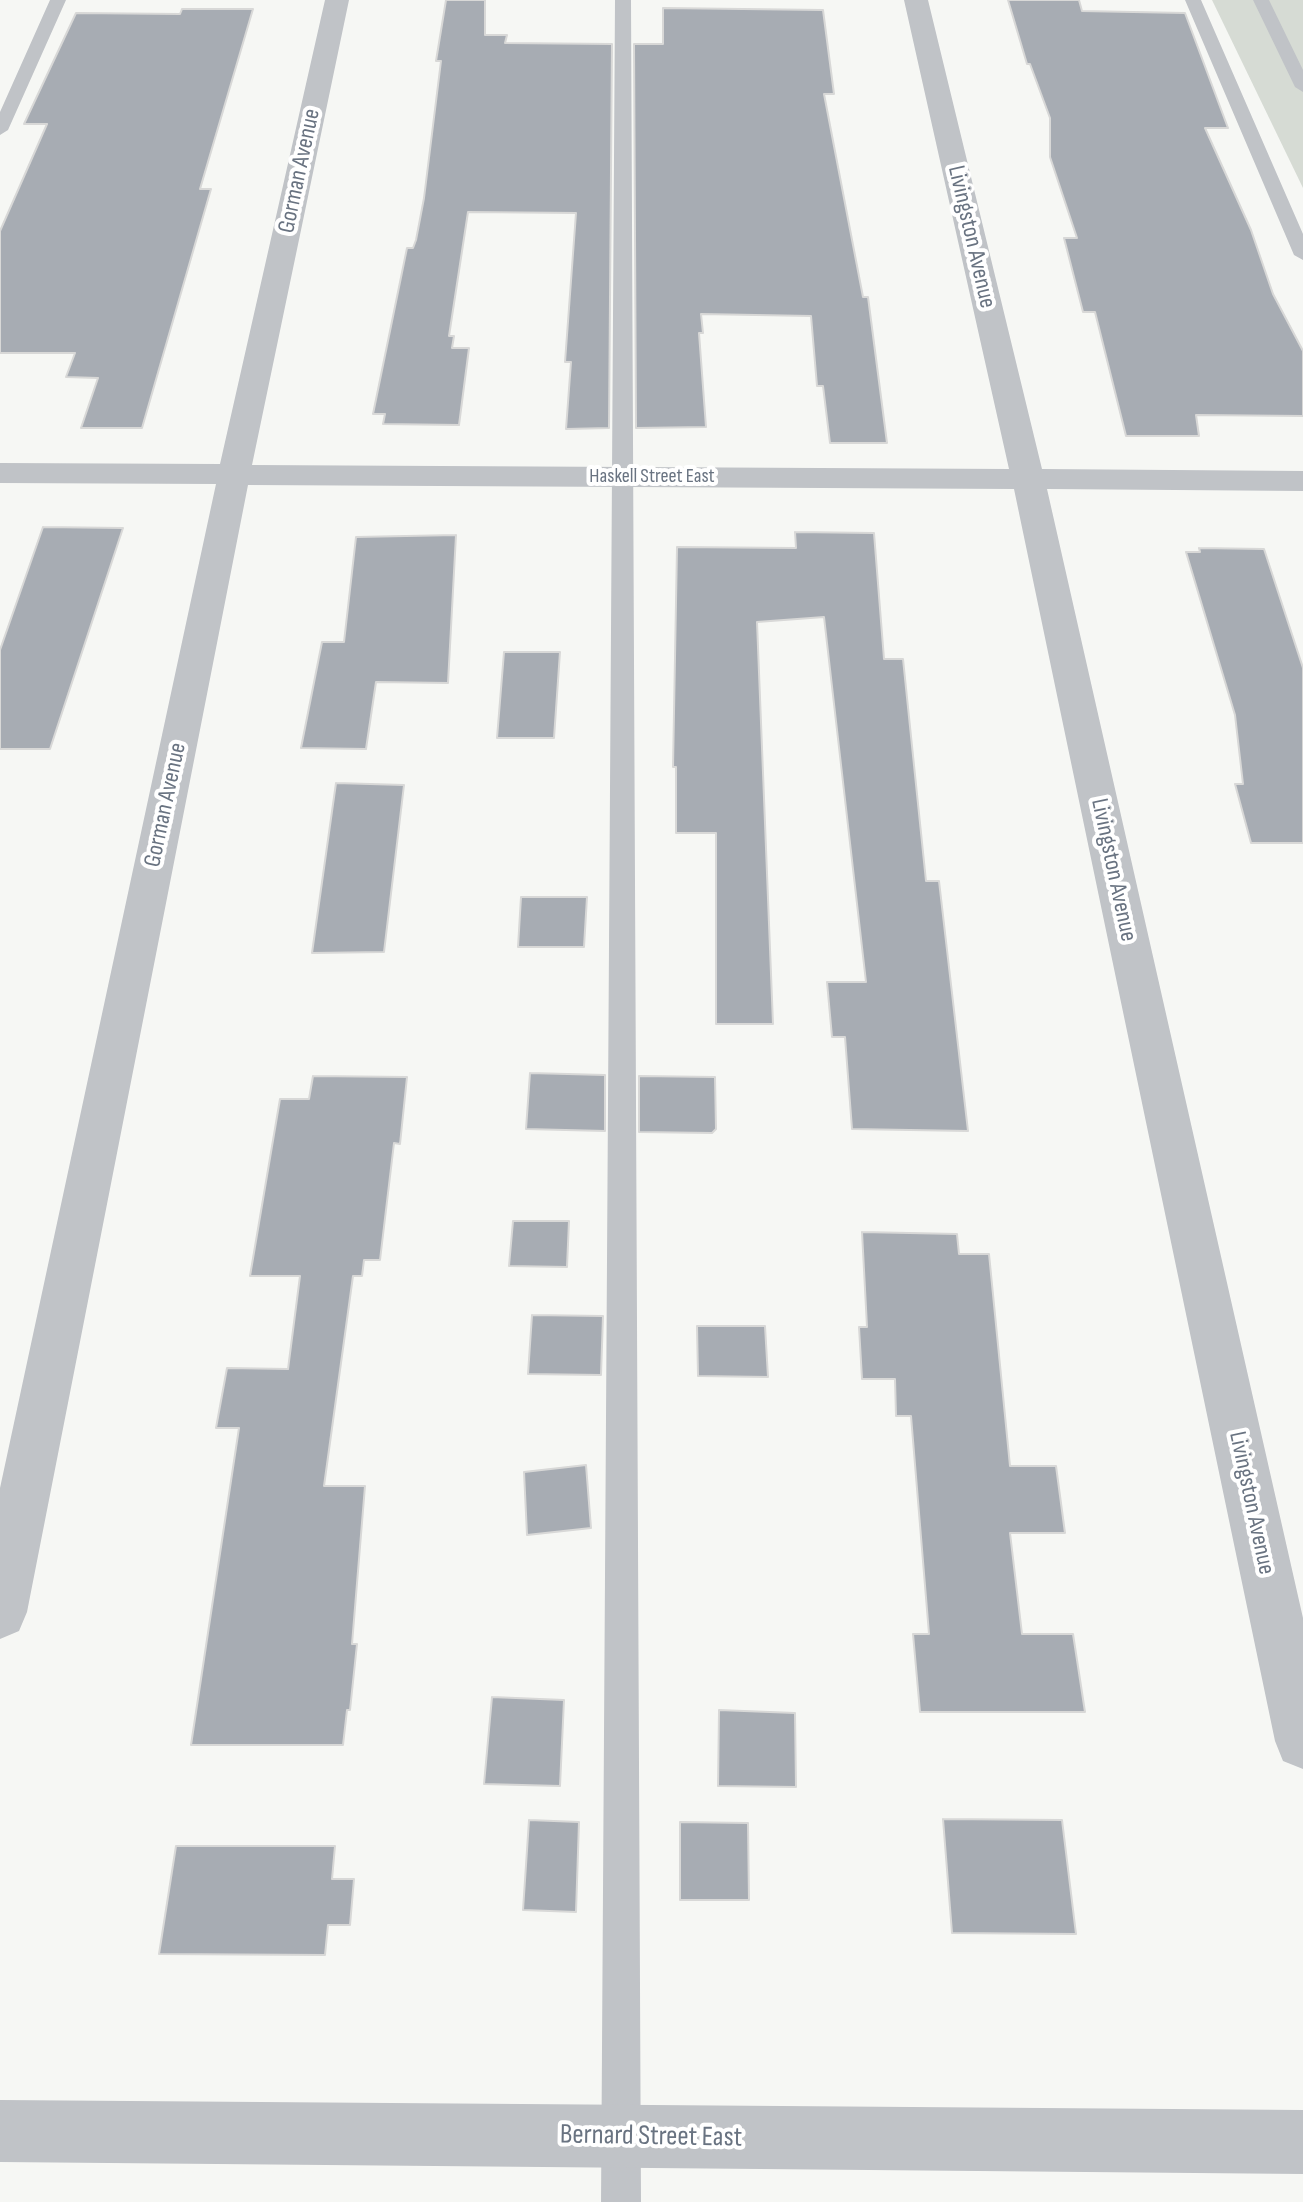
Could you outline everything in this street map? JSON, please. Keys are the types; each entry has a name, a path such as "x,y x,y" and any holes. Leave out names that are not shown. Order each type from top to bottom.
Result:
{"street":[{"name":"Gorman Avenue","path":"0,1612 234,475 337,0"},
{"name":"Livingston Avenue","path":"916,0 1028,479 1303,1741"},
{"name":"Haskell Street East","path":"0,473 1303,481"},
{"name":"Bernard Street East","path":"0,2131 1303,2142"}],"lane":[{"path":"0,130 58,0"},
{"path":"621,2202 625,476 623,0"},
{"path":"1193,0 1303,255"},
{"path":"1261,0 1303,87"}],"shaded area":[{"path":"1212,0 1303,0 1303,188"}],"building":[{"path":"446,0 485,0 485,35 507,35 505,43 612,44 609,428 566,429 571,362 565,362 576,213 468,212 449,336 454,336 452,348 469,348 459,425 383,424 385,414 373,414 407,248 413,248 416,240 424,198 441,61 436,61"},
{"path":"1008,0 1079,0 1082,11 1185,13 1228,128 1205,128 1251,230 1273,294 1303,351 1303,416 1196,415 1199,436 1126,436 1095,312 1083,312 1064,238 1077,238 1050,157 1050,118 1030,64 1027,64"},
{"path":"663,8 823,10 834,94 824,94 863,297 868,297 887,443 830,443 823,386 817,386 811,316 701,314 703,333 699,333 706,427 636,428 634,44 663,44"},
{"path":"182,9 253,9 200,189 211,189 142,428 81,428 98,378 66,377 75,353 0,353 0,231 47,124 24,124 76,13 180,14"},
{"path":"43,527 123,528 50,749 0,749 0,650"},
{"path":"795,532 874,533 884,659 903,659 926,881 939,881 968,1131 852,1129 845,1037 832,1037 827,982 866,982 824,617 757,622 773,1024 716,1024 716,833 676,833 676,767 673,767 677,547 796,548"},
{"path":"456,535 448,683 376,682 366,749 301,748 322,642 344,642 356,537"},
{"path":"1199,548 1264,549 1303,668 1303,843 1251,843 1235,784 1243,784 1235,715 1186,552 1200,552"},
{"path":"504,652 560,652 554,738 497,738"},
{"path":"336,783 404,785 384,952 312,953"},
{"path":"521,897 587,897 584,947 518,947"},
{"path":"530,1073 605,1075 605,1131 526,1129"},
{"path":"313,1076 407,1077 400,1144 394,1143 380,1260 364,1260 362,1276 353,1276 324,1486 365,1486 352,1644 357,1644 350,1710 347,1710 343,1745 191,1745 239,1428 216,1428 227,1368 288,1369 300,1276 250,1276 280,1099 309,1099"},
{"path":"639,1076 715,1077 716,1129 712,1133 639,1132"},
{"path":"513,1221 569,1221 567,1267 509,1266"},
{"path":"862,1232 957,1234 959,1254 989,1254 1010,1466 1056,1466 1065,1533 1010,1533 1022,1634 1073,1634 1085,1712 920,1712 913,1634 929,1634 911,1416 896,1416 895,1379 862,1379 859,1327 867,1327"},
{"path":"532,1315 603,1316 601,1375 528,1374"},
{"path":"697,1326 765,1326 768,1377 698,1376"},
{"path":"586,1465 591,1528 527,1535 524,1472"},
{"path":"492,1697 564,1700 560,1786 484,1784"},
{"path":"719,1710 795,1713 796,1787 718,1786"},
{"path":"943,1819 1062,1820 1076,1934 952,1933"},
{"path":"529,1820 579,1822 576,1912 523,1910"},
{"path":"680,1822 748,1823 749,1900 680,1900"},
{"path":"176,1846 335,1846 332,1879 354,1879 350,1925 328,1925 325,1955 159,1954"}]}
